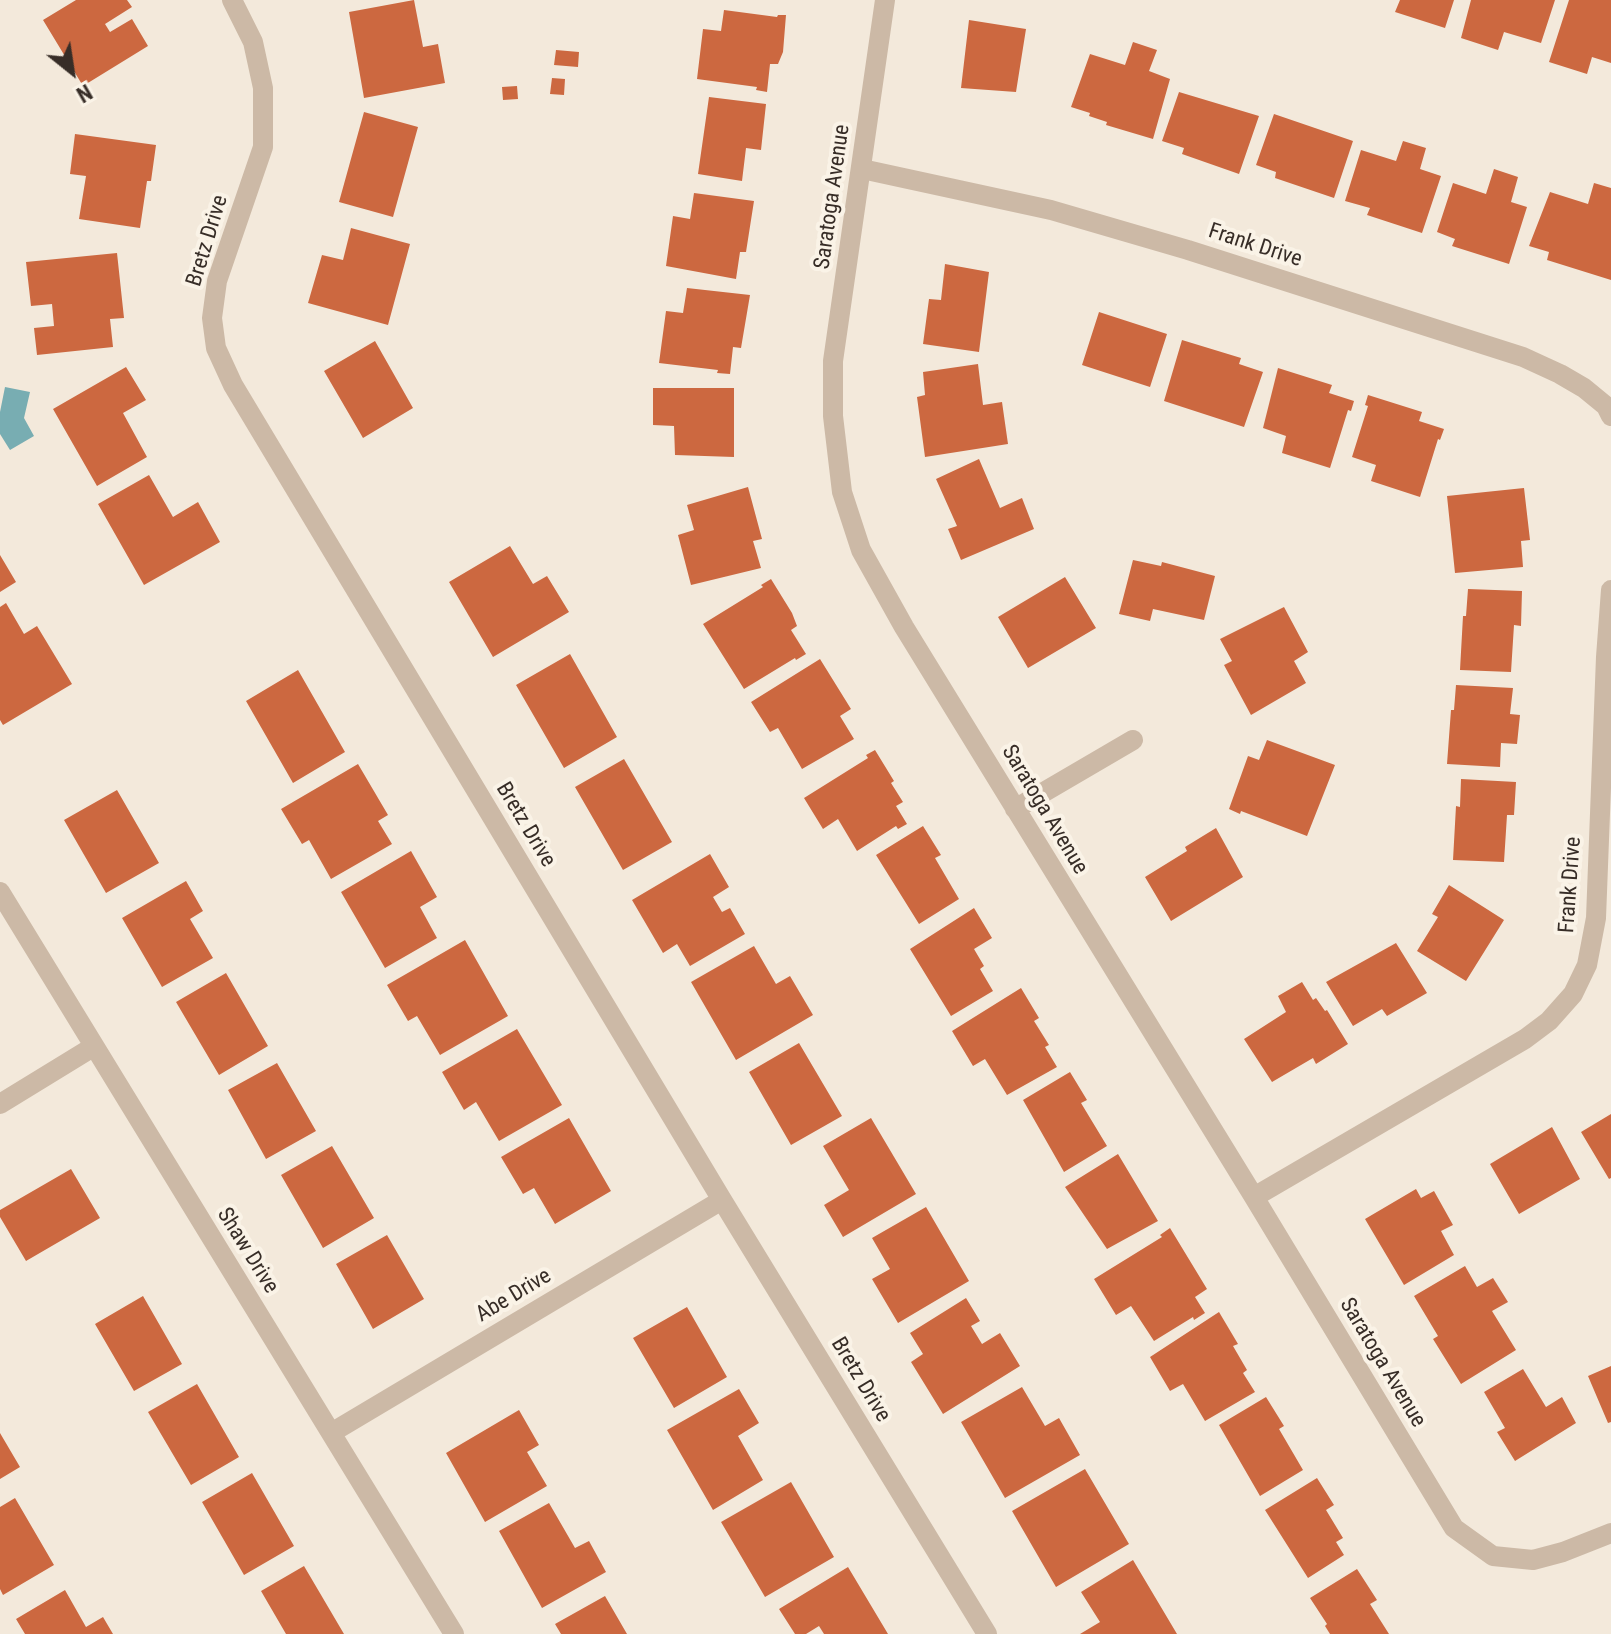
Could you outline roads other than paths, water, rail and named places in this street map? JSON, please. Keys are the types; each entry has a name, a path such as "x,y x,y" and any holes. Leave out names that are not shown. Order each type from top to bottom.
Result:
{"street":[{"name":"Bretz Drive","path":"232,0 253,42 263,88 263,147 217,281 212,318 216,348 233,385 722,1200 987,1634"},
{"name":"Saratoga Avenue","path":"885,0 833,361 833,416 842,492 861,550 1015,809 1454,1528 1493,1556 1533,1560 1611,1533"},
{"name":"Frank Drive","path":"862,169 1066,215 1188,250 1523,357 1584,388 1606,406 1611,416"},
{"name":"Frank Drive","path":"1254,1197 1525,1039 1549,1021 1573,994 1587,965 1596,918 1611,590"},
{"path":"1015,809 1133,740"},
{"name":"Shaw Drive","path":"0,892 454,1634"},
{"path":"0,1104 93,1047"},
{"name":"Abe Drive","path":"331,1433 722,1200"}],"water":[{"path":"5,387 30,392 24,418 34,436 10,450 0,434"}]}
